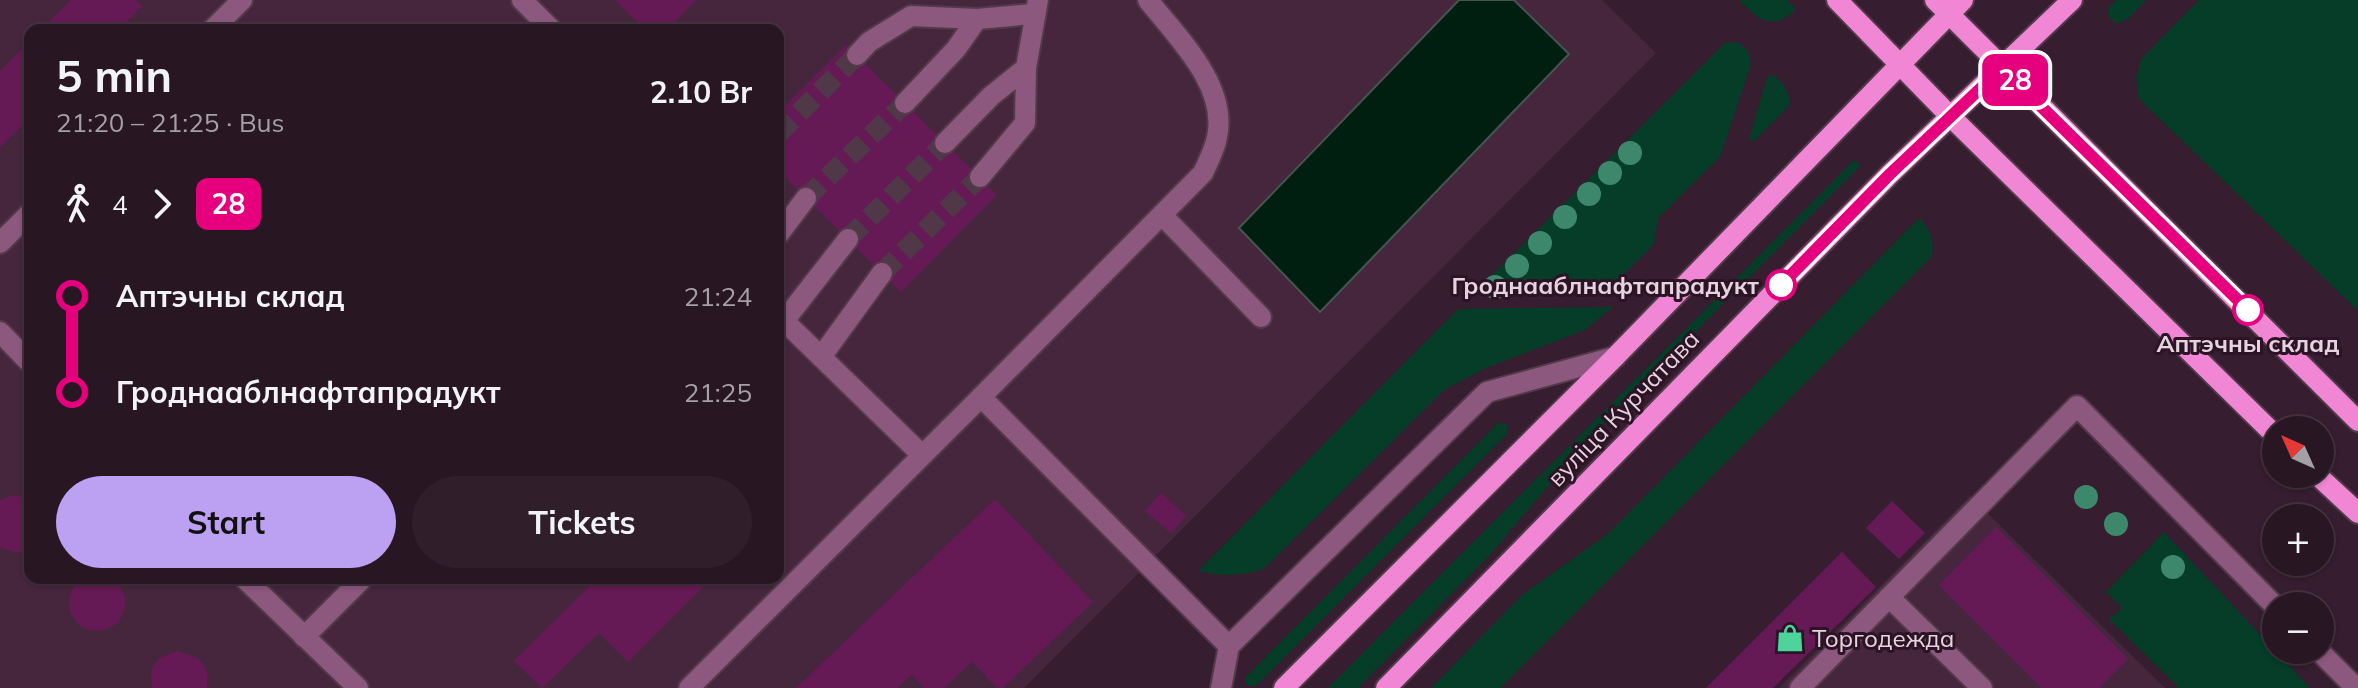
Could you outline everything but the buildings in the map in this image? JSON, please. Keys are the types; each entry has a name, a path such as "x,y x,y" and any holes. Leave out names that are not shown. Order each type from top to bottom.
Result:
{"main road":[{"path":"1837,0 1951,117 2262,422"},
{"name":"вуліца Курчатава","path":"1386,688 1890,174 2072,0"},
{"path":"1949,5 2002,68 2072,134 2358,421"},
{"name":"вуліца Курчатава","path":"1284,688 1615,357 1899,65 1949,5"},
{"path":"2331,488 2358,513"}],"lane":[{"path":"218,24 242,0"},
{"path":"522,0 546,24"},
{"path":"694,687 1203,173 1218,136 1216,99 1197,63 1148,0"},
{"path":"857,55 869,42 911,16 977,19 1036,7 1026,68 1025,123 980,177"},
{"path":"905,103 956,49 977,19"},
{"path":"945,143 991,96 1026,68"},
{"path":"784,227 806,198"},
{"path":"1162,215 1261,317"},
{"path":"0,243 24,219"},
{"path":"784,314 848,239"},
{"path":"821,357 882,273"},
{"path":"784,321 922,455"},
{"path":"0,332 24,357"},
{"path":"1221,688 1229,646 1487,392 1615,357"},
{"path":"981,397 1229,646"},
{"path":"1800,688 2077,406 2262,593"},
{"path":"304,637 357,584"},
{"path":"261,586 304,637 358,688"},
{"path":"1889,597 1982,688"},
{"path":"2332,664 2356,688"}],"shaded area":[{"path":"0,0 1602,0 1656,53 1024,688 0,688"},
{"path":"1459,0 1514,0 1569,54 1320,312 1239,228"},
{"path":"1739,0 1787,0 1796,9 1780,20 1766,21"},
{"path":"2116,0 2146,0 2128,19 2116,24 2108,16 2109,7"},
{"path":"2199,0 2358,0 2358,311 2139,99 2136,79 2141,59"},
{"path":"1738,42 1748,51 1751,64 1720,157 1658,218 1654,244 1610,288 1476,291 1725,43"},
{"path":"1774,75 1786,89 1789,106 1753,142 1749,139 1767,77"},
{"path":"1854,160 1861,165 1584,444 1488,557 1358,688 1328,688"},
{"path":"1919,218 1931,236 1932,256 1500,688 1431,688 1522,595 1608,534"},
{"path":"1613,307 1585,330 1486,368 1444,390 1264,569 1231,575 1198,571 1458,309"},
{"path":"1498,423 1507,424 1508,433 1256,686 1246,686 1246,677"},
{"path":"1970,496 2165,688 1779,688"},
{"path":"2164,532 2262,637 2262,664 2288,664 2310,688 2179,688 2109,619 2122,608 2106,592"}],"tunnel":[{"path":"784,128 857,55"},
{"path":"806,198 905,103"},
{"path":"848,239 945,143"},
{"path":"882,273 980,177"}],"bus line":[{"name":"28","path":"1781,285 1890,174 2002,68 2248,310"}],"place":[{"name":"Гроднааблнафтапрадукт","path":"1781,285"},
{"name":"Аптэчны склад","path":"2248,310"},
{"name":"Торгодежда","path":"1790,638"}]}
